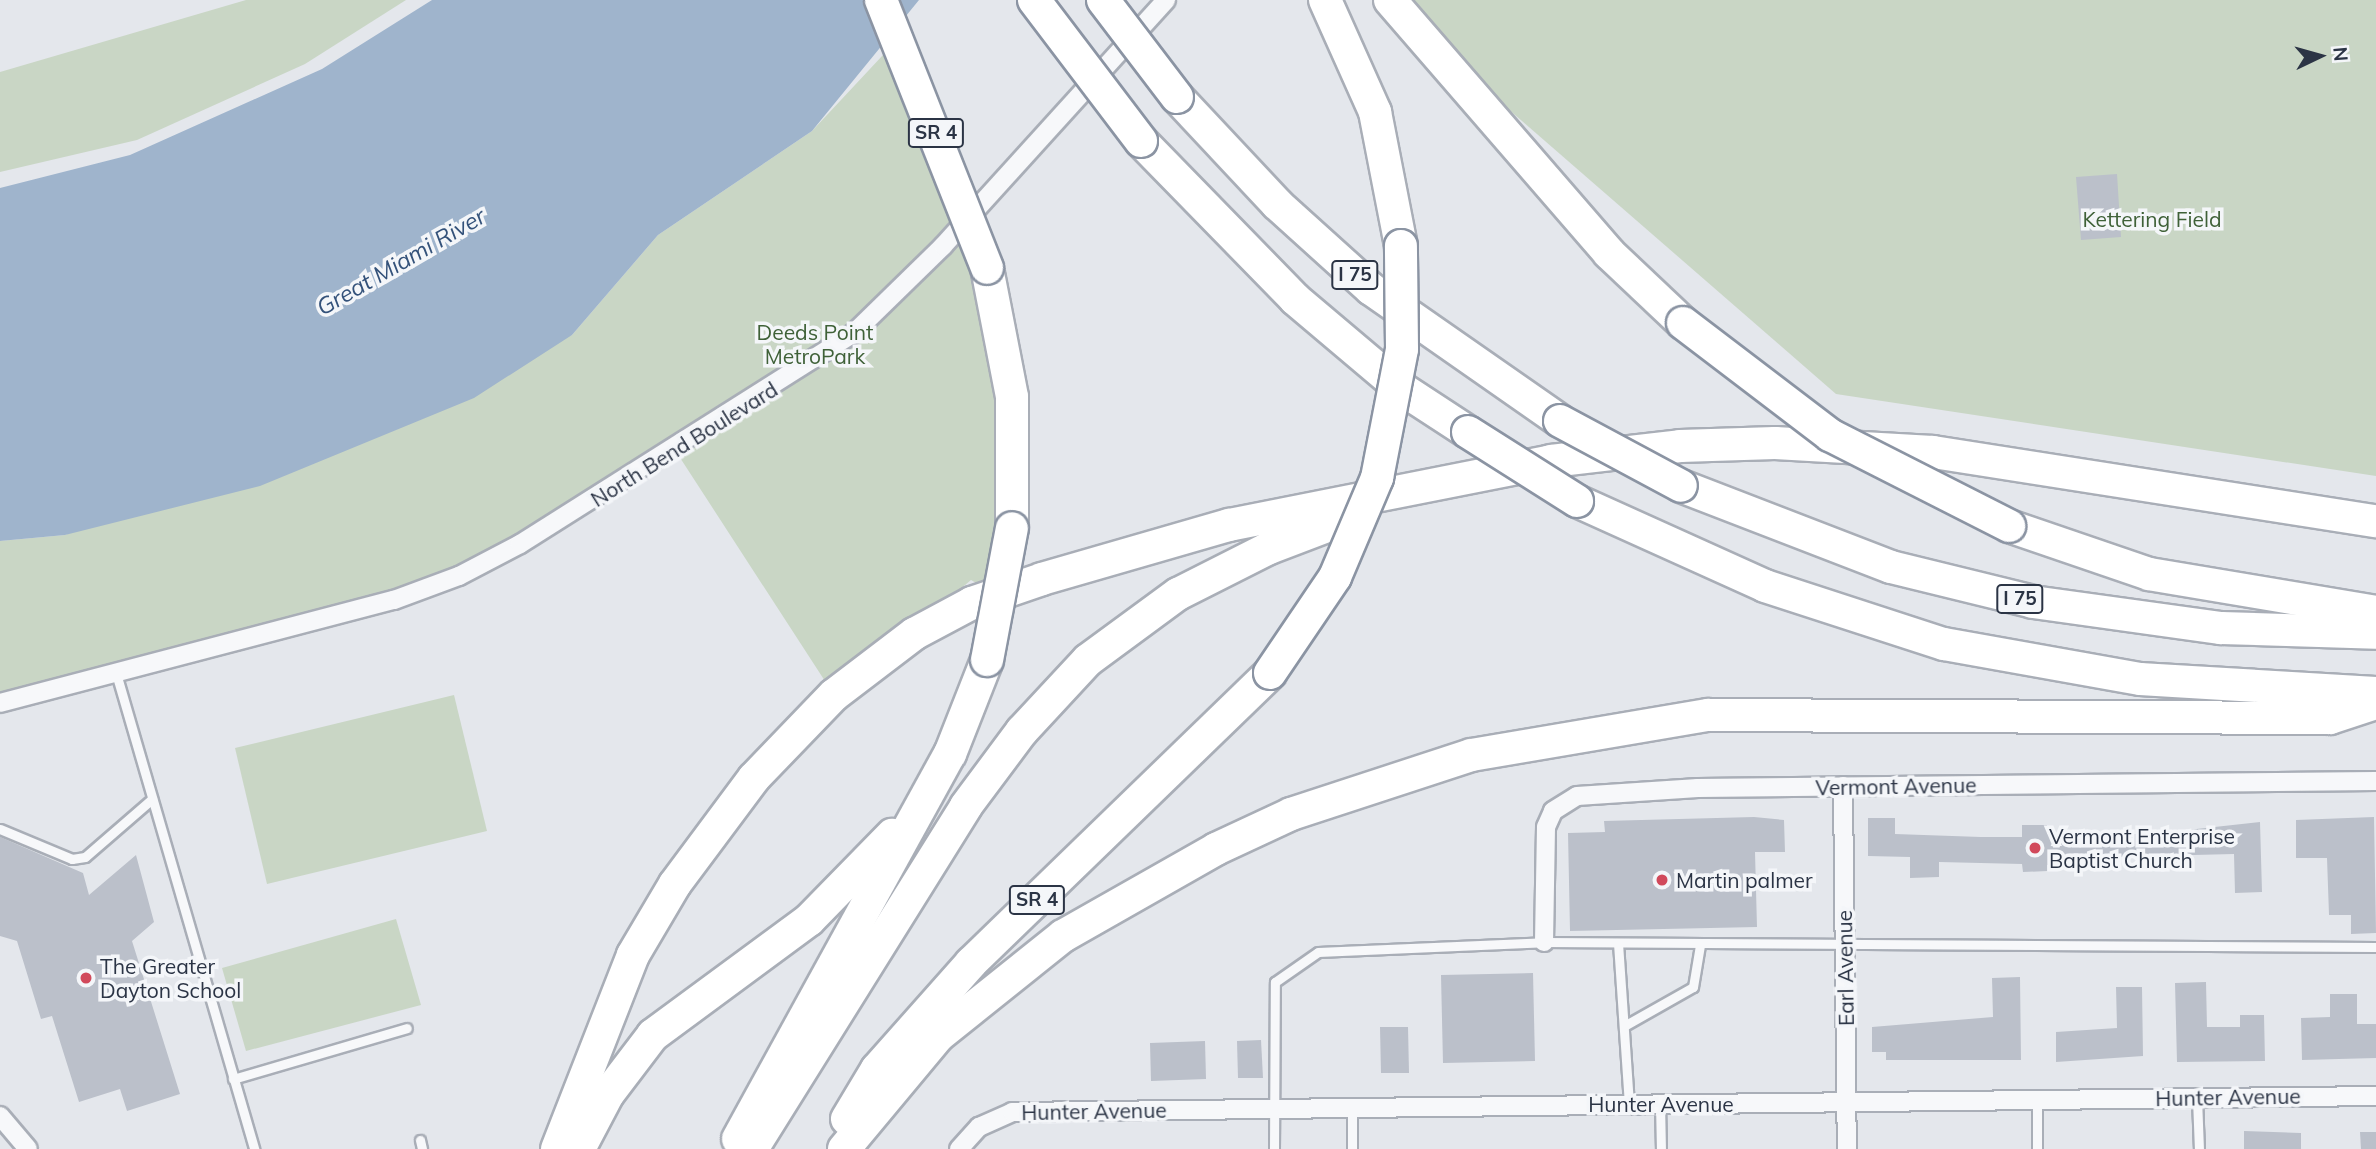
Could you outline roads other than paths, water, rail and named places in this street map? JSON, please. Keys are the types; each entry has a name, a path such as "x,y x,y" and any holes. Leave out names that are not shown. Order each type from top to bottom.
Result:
{"highway":[{"name":"SR 4","path":"733,1149 759,1091 922,804 987,660 1012,528 1012,397 987,268 881,0"},
{"name":"I 75","path":"1034,0 1141,141 1284,290 1399,387 1577,500 1765,586 1944,644 2140,679 2376,693"},
{"name":"I 75","path":"1103,0 1177,97 1277,204 1371,289 1560,421 1681,486 1891,568 2033,602 2221,628 2376,633"},
{"name":"SR 4","path":"833,1149 877,1069 914,1022 1270,673 1335,577 1377,478 1400,360 1401,246 1375,112 1325,0"},
{"path":"1391,0 1529,165 1683,323 1830,435 2009,526 2150,574 2376,612"},
{"path":"557,1149 602,1020 675,884 762,769 834,695 876,662 972,603 1042,579 1229,525 1453,479 1680,446 1775,443 1933,452 2376,521"},
{"path":"752,1149 966,806 1022,731 1088,660 1178,594 1269,548 1453,479"},
{"path":"844,1149 938,1036 1007,975 1098,914 1292,814 1471,755 1708,715 2330,718 2376,703"},
{"path":"579,1149 608,1094 653,1035 809,920 922,804"}],"street":[{"name":"North Bend Boulevard","path":"0,703 394,600 459,576 784,382 883,307 1166,0"},
{"name":"Vermont Avenue","path":"1544,942 1546,827 1553,811 1567,800 1698,788 2376,781"},
{"name":"Earl Avenue","path":"1843,786 1847,1149"},
{"name":"Hunter Avenue","path":"959,1149 979,1127 1012,1112 2376,1096"},
{"path":"0,1116 28,1149"}],"lane":[{"path":"115,671 254,1149"},
{"path":"0,829 72,859 85,858 152,799"},
{"path":"1275,1149 1275,982 1318,951 1544,942 1845,947 2376,947"},
{"path":"1618,943 1629,1103"},
{"path":"1624,1026 1693,988 1700,945"},
{"path":"233,1079 407,1028"},
{"path":"2197,1098 2199,1149"},
{"path":"2037,1100 2037,1149"},
{"path":"1660,1103 1661,1149"},
{"path":"1352,1107 1352,1149"}],"water":[{"name":"Great Miami River","path":"432,0 919,0 812,131 658,235 572,335 474,398 260,486 65,535 0,541 0,188 130,155 322,69"}],"place":[{"name":"Vermont Enterprise Baptist Church","path":"2035,848"},
{"name":"Martin palmer","path":"1662,880"},
{"name":"The Greater Dayton School","path":"86,978"}],"park label":[{"name":"Kettering Field","path":"2152,219"},
{"name":"Deeds Point MetroPark","path":"815,344"}]}
